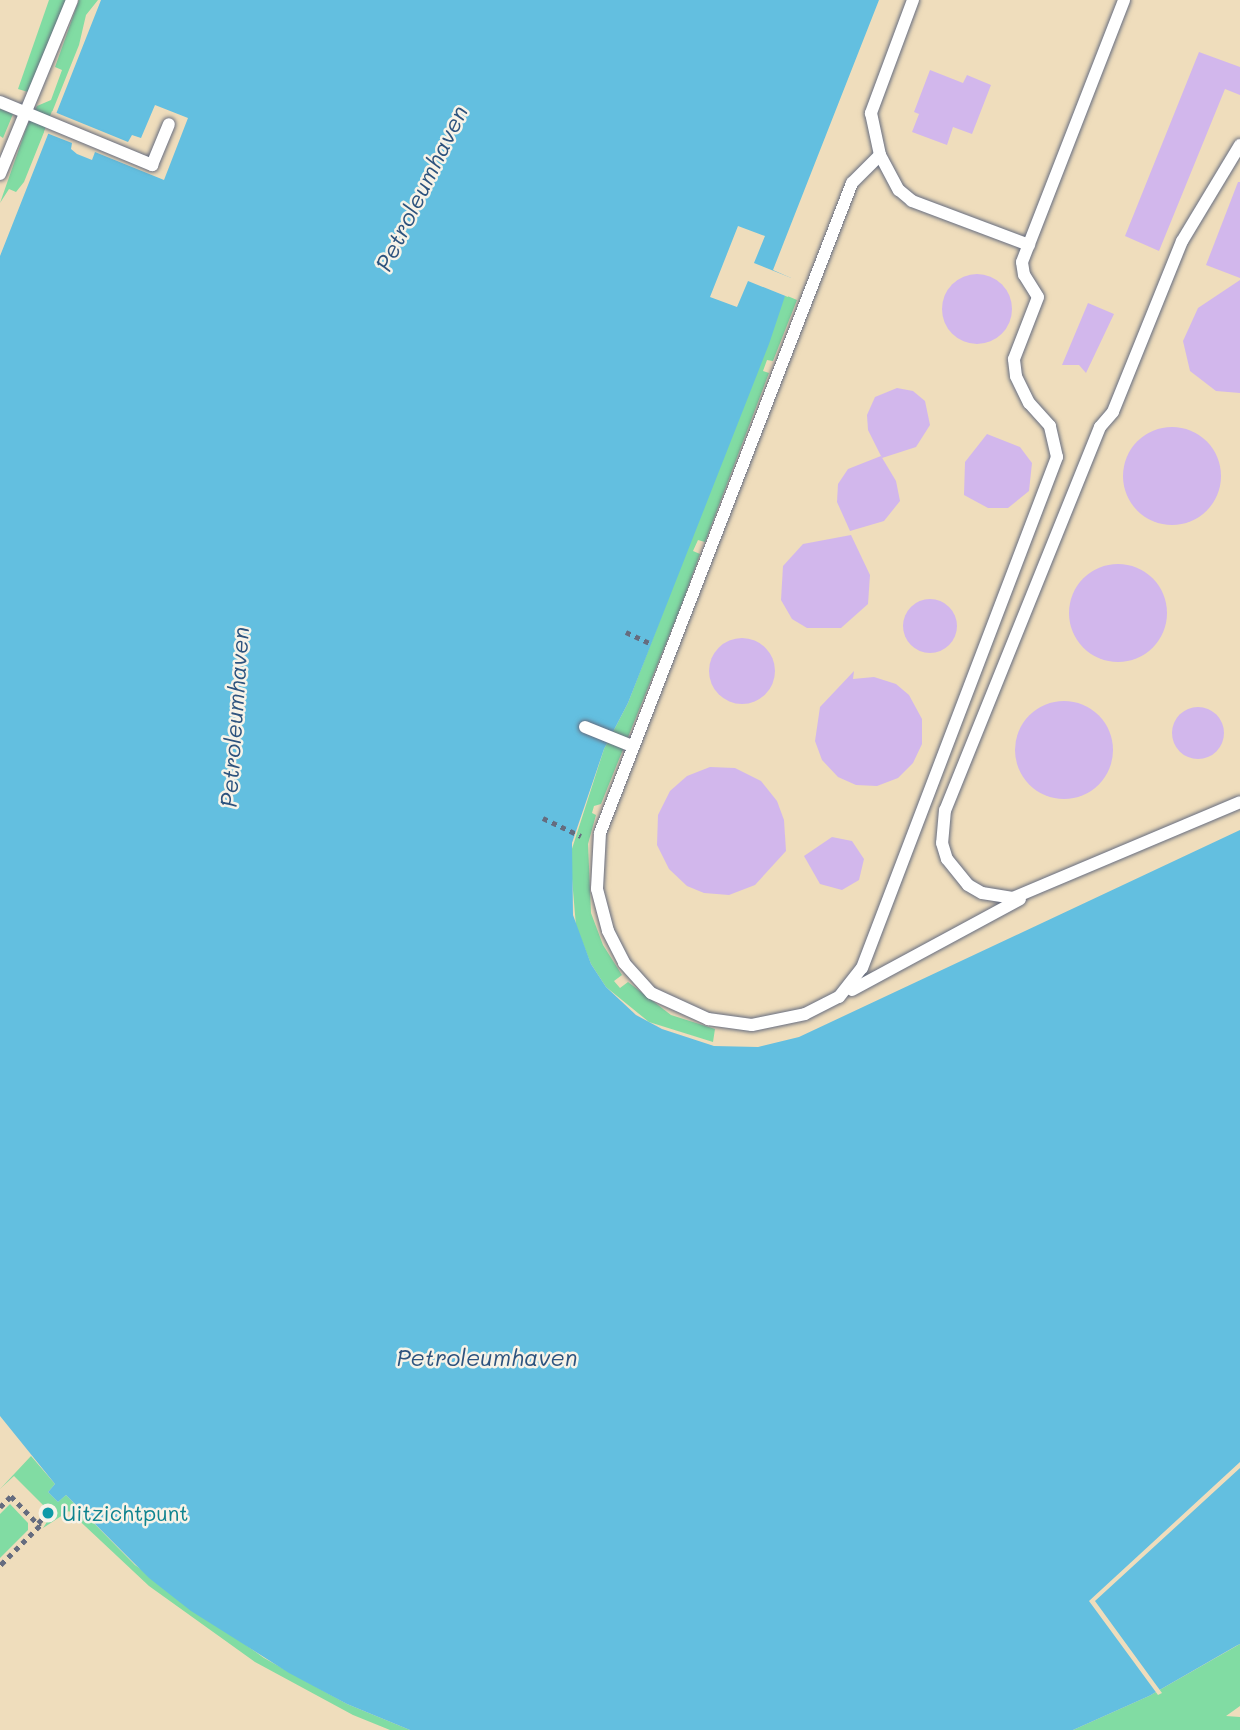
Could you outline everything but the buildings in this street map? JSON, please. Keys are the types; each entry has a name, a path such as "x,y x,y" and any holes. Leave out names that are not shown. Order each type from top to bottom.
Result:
{"lane":[{"path":"0,174 24,112 33,100 72,0"},
{"path":"913,0 871,113 880,155 899,190 912,201 1029,245"},
{"path":"839,997 862,968 1057,457 1050,426 1029,403 1016,376 1014,359 1038,297 1024,275 1022,262 1124,0"},
{"path":"0,102 152,165 169,124"},
{"path":"1029,895 997,897 982,893 956,873 942,843 945,810 1100,427 1113,412 1182,241 1240,145"},
{"path":"880,155 852,183 628,744 602,823 596,868 608,931 635,977 669,1005 730,1023 779,1021 839,997 1029,895 1240,802"},
{"path":"585,727 628,744"}],"path":[{"path":"626,632 662,648"},
{"path":"543,818 585,838"},
{"path":"0,1507 12,1496 38,1523"},
{"path":"0,1566 48,1513"}],"green space":[{"path":"49,0 66,0 28,92 18,89"},
{"path":"79,0 98,0 86,15 79,45 24,182 16,192 9,189 0,203 27,126 37,106 51,100 62,70 55,67"},
{"path":"0,109 13,114 3,138 0,136"},
{"path":"785,295 797,300 773,361 767,360 763,371 769,373 705,542 698,540 693,551 700,554 681,606 601,804 594,806 592,813 596,815 588,844 591,913 603,945 622,975 614,981 620,988 628,982 671,1015 715,1029 713,1042 649,1022 606,987 591,964 576,926 570,855 604,749 628,703"},
{"path":"31,1456 55,1484 48,1492 58,1502 66,1495 135,1565 264,1658 347,1704 410,1730 390,1730 353,1715 255,1662 149,1586 69,1511 43,1528 52,1514 14,1476 0,1489"},
{"path":"10,1504 28,1523 28,1530 0,1558 0,1514"},
{"path":"1240,1644 1240,1706 1226,1716 1240,1717 1240,1730 1073,1730 1149,1696"}],"water":[{"name":"Petroleumhaven","path":"101,0 879,0 773,270 791,278 769,344 628,703 604,749 572,843 573,915 591,964 606,987 636,1015 662,1029 714,1046 758,1047 799,1037 1240,830 1240,1644 1149,1696 1073,1730 410,1730 347,1704 289,1673 191,1611 149,1578 66,1495 58,1502 48,1492 55,1484 0,1416 0,256"}],"pier":[{"path":"155,105 188,118 164,180 95,152 92,160 77,154 71,149 72,143 44,132 52,111 128,142 132,135 141,138"},
{"path":"738,226 765,236 754,263 794,279 788,297 748,281 737,307 710,297"},
{"path":"1240,1462 1240,1468 1095,1601 1162,1693 1158,1695 1089,1601"}],"place":[{"name":"Uitzichtpunt","path":"48,1513"}]}
